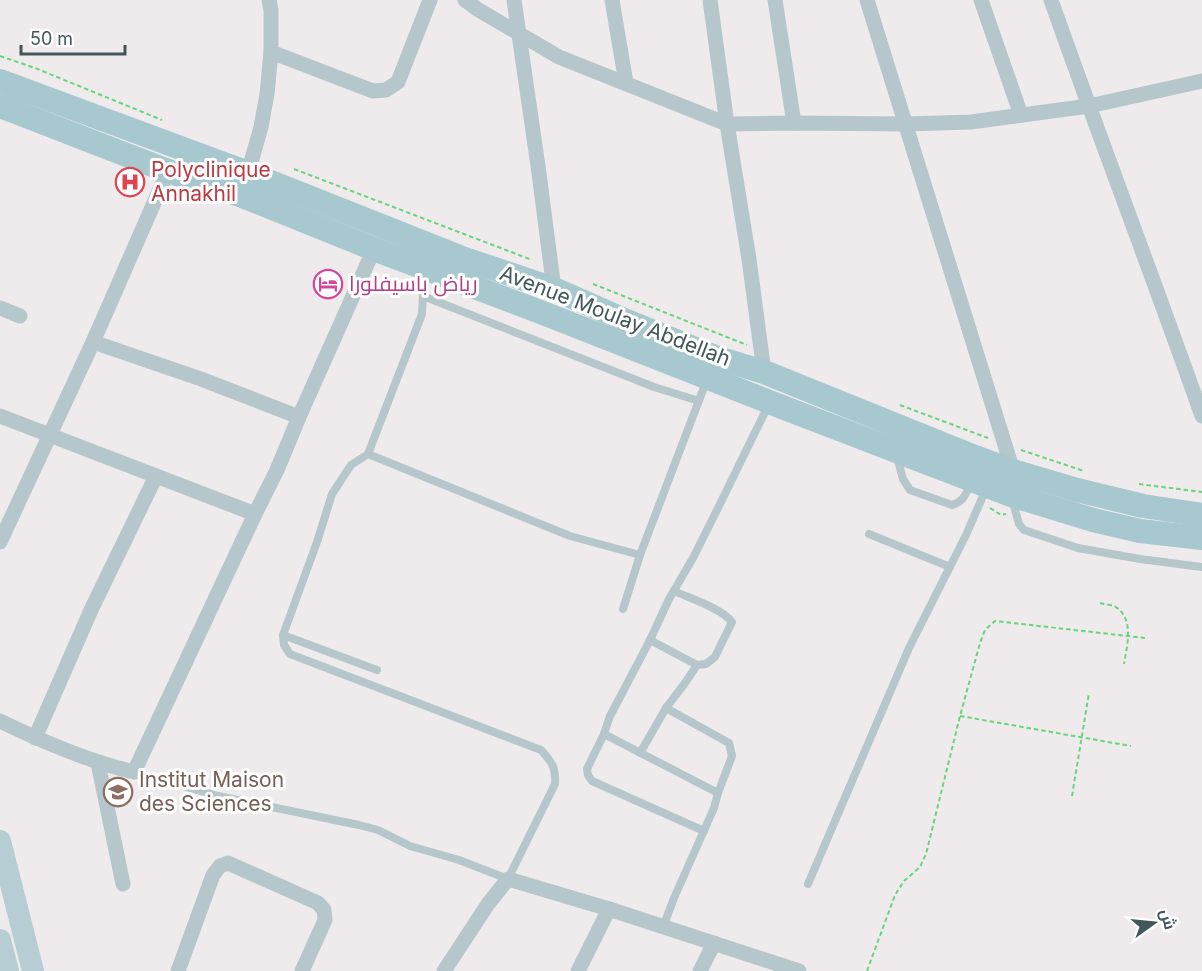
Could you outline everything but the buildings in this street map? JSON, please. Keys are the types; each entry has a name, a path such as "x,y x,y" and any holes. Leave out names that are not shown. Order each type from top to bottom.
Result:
{"main road":[{"name":"Avenue Moulay Abdellah","path":"0,81 248,173 462,258 552,278 622,320 718,358 762,361 902,428 1013,471 1143,506 1202,516"},
{"name":"Avenue Moulay Abdellah","path":"0,106 168,171 240,195 1011,495 1093,520 1140,531 1202,538"}],"street":[{"path":"248,173 261,127 271,52 269,0"},
{"path":"271,52 373,91 386,90 399,82 430,0"},
{"path":"465,0 559,57 727,124 971,122 1089,106 1202,81"},
{"path":"514,0 552,278"},
{"path":"612,0 626,83"},
{"path":"710,0 762,361"},
{"path":"775,0 794,123"},
{"path":"867,0 1013,471"},
{"path":"981,0 1021,116"},
{"path":"1051,0 1202,416"},
{"path":"0,542 93,342 168,171"},
{"path":"0,721 35,738 98,763 134,772 276,470 374,249"},
{"path":"0,308 21,316"},
{"path":"93,342 298,417"},
{"path":"0,416 255,514"},
{"path":"35,738 91,610 156,476"},
{"path":"98,763 123,884"},
{"path":"0,841 33,971"},
{"path":"178,971 213,875 220,866 228,863 318,903 324,910 325,920 302,971"},
{"path":"444,971 488,904 508,879 609,909 799,971"},
{"path":"578,971 609,909"},
{"path":"0,940 8,971"},
{"path":"700,971 714,944"}],"lane":[{"path":"134,772 218,796 378,830 410,846 459,860 508,879 555,784 556,772 541,750 290,654 284,645 283,635 332,494 351,465 368,454 422,314 424,268"},
{"path":"423,296 654,387 699,401"},
{"path":"623,609 640,555 708,378"},
{"path":"704,831 592,781 587,769 610,716 770,402"},
{"path":"368,454 570,536 640,555"},
{"path":"807,884 909,648 966,535 980,483"},
{"path":"1011,495 1019,524 1024,530 1078,548 1202,567"},
{"path":"869,534 950,567"},
{"path":"650,640 697,664 706,664 715,657 732,622 728,616 674,591"},
{"path":"283,635 377,670"},
{"path":"640,753 666,708 697,664"},
{"path":"663,927 714,808 732,756 729,743 666,708"},
{"path":"604,734 718,793"}],"path":[{"path":"0,56 161,119"},
{"path":"286,166 552,278"},
{"path":"593,284 762,361"},
{"path":"898,404 1084,471"},
{"path":"1130,483 1202,492"},
{"path":"1100,603 1115,607 1125,617 1128,636 1124,664"},
{"path":"867,971 895,896 904,881 920,867 926,854 960,716 985,630 995,621 1145,638"},
{"path":"1072,796 1089,693"},
{"path":"960,716 1131,746"}],"place":[{"name":"Polyclinique Annakhil","path":"130,182"},
{"name":"رياض باسيفلورا","path":"328,284"},
{"name":"Institut Maison des Sciences","path":"118,792"}]}
